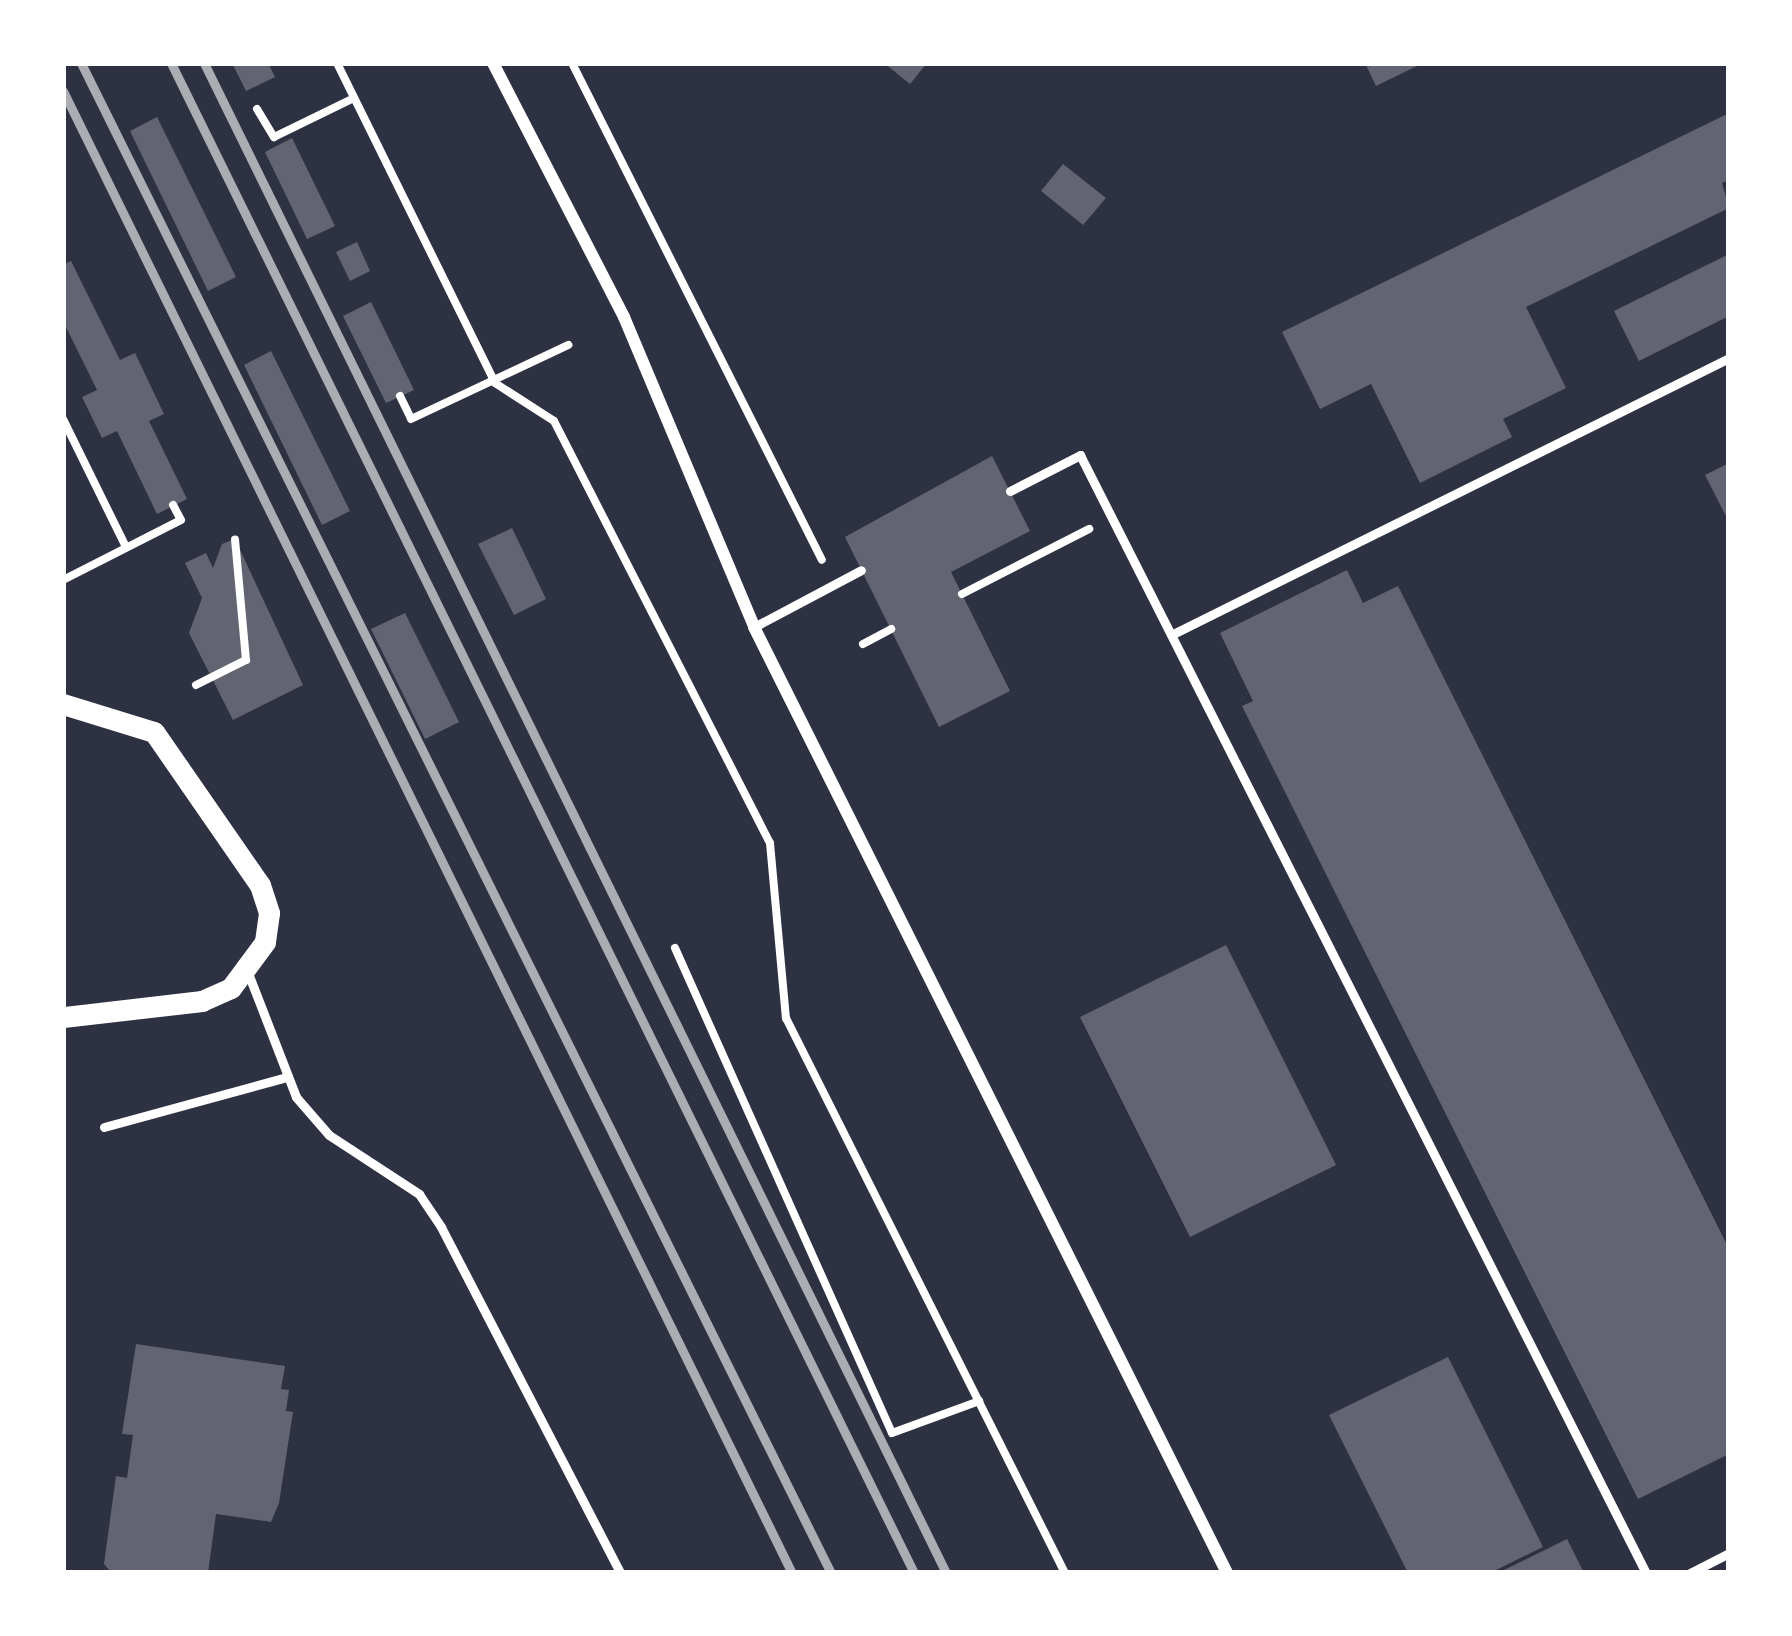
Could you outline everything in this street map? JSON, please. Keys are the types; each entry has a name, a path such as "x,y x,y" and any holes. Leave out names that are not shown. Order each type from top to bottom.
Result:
{"street":[{"path":"493,63 624,317 754,627 1227,1573"},
{"path":"63,704 154,732 176,756 260,885 266,942 248,973 202,1000 63,1017"},
{"path":"63,722 105,714"}],"lane":[{"path":"1175,633 1729,358"},
{"path":"1010,491 1080,455 1175,633 1646,1573"},
{"path":"754,627 862,570"},
{"path":"248,973 287,1077 329,1135 418,1194 441,1227 620,1573"},
{"path":"104,1127 287,1077"},
{"path":"1690,1573 1729,1553"}],"path":[{"path":"337,63 495,383 554,421 770,843 786,1018 1065,1573"},
{"path":"572,63 833,585"},
{"path":"257,109 276,141 354,98"},
{"path":"411,419 568,345"},
{"path":"400,396 411,419"},
{"path":"411,419 424,410"},
{"path":"63,419 126,547"},
{"path":"63,580 181,520 173,506"},
{"path":"962,593 1113,517"},
{"path":"196,685 246,660 235,539"},
{"path":"863,644 891,629"},
{"path":"675,948 892,1433 979,1401"}],"building":[{"path":"232,63 268,63 275,77 246,91"},
{"path":"884,63 927,63 910,84"},
{"path":"1365,63 1423,63 1376,86"},
{"path":"1729,113 1729,180 1722,183 1729,208 1526,307 1566,388 1503,419 1512,437 1420,483 1371,384 1320,409 1282,332"},
{"path":"157,117 236,277 208,291 130,131"},
{"path":"292,138 335,226 307,239 265,152"},
{"path":"1063,164 1106,198 1083,225 1041,191"},
{"path":"357,242 370,271 350,281 336,252"},
{"path":"1729,254 1729,316 1639,361 1614,311"},
{"path":"71,261 120,360 135,353 164,414 149,421 187,499 157,514 117,431 102,438 82,397 97,390 63,321 63,265"},
{"path":"371,302 414,390 386,403 343,316"},
{"path":"271,351 350,511 322,525 244,365"},
{"path":"992,456 1030,531 951,572 1010,691 939,727 845,537"},
{"path":"1729,463 1729,522 1705,475"},
{"path":"512,528 546,599 514,615 478,544"},
{"path":"235,539 303,685 233,720 189,633 202,598 185,563 206,553 213,568 222,544"},
{"path":"1347,570 1363,603 1398,586 1729,1249 1729,1454 1638,1499 1242,706 1253,701 1220,633"},
{"path":"405,613 459,722 425,739 371,629"},
{"path":"1226,945 1336,1165 1190,1237 1080,1017"},
{"path":"136,1344 285,1366 281,1389 289,1390 286,1411 293,1412 279,1503 271,1522 216,1514 208,1573 112,1573 104,1564 116,1476 127,1478 133,1435 122,1434"},
{"path":"1448,1357 1543,1547 1490,1573 1408,1573 1329,1415"},
{"path":"1567,1539 1584,1573 1498,1573"}],"railway":[{"path":"81,63 831,1573"},
{"path":"171,63 914,1573"},
{"path":"204,63 946,1573"},
{"path":"63,91 792,1573"}]}
